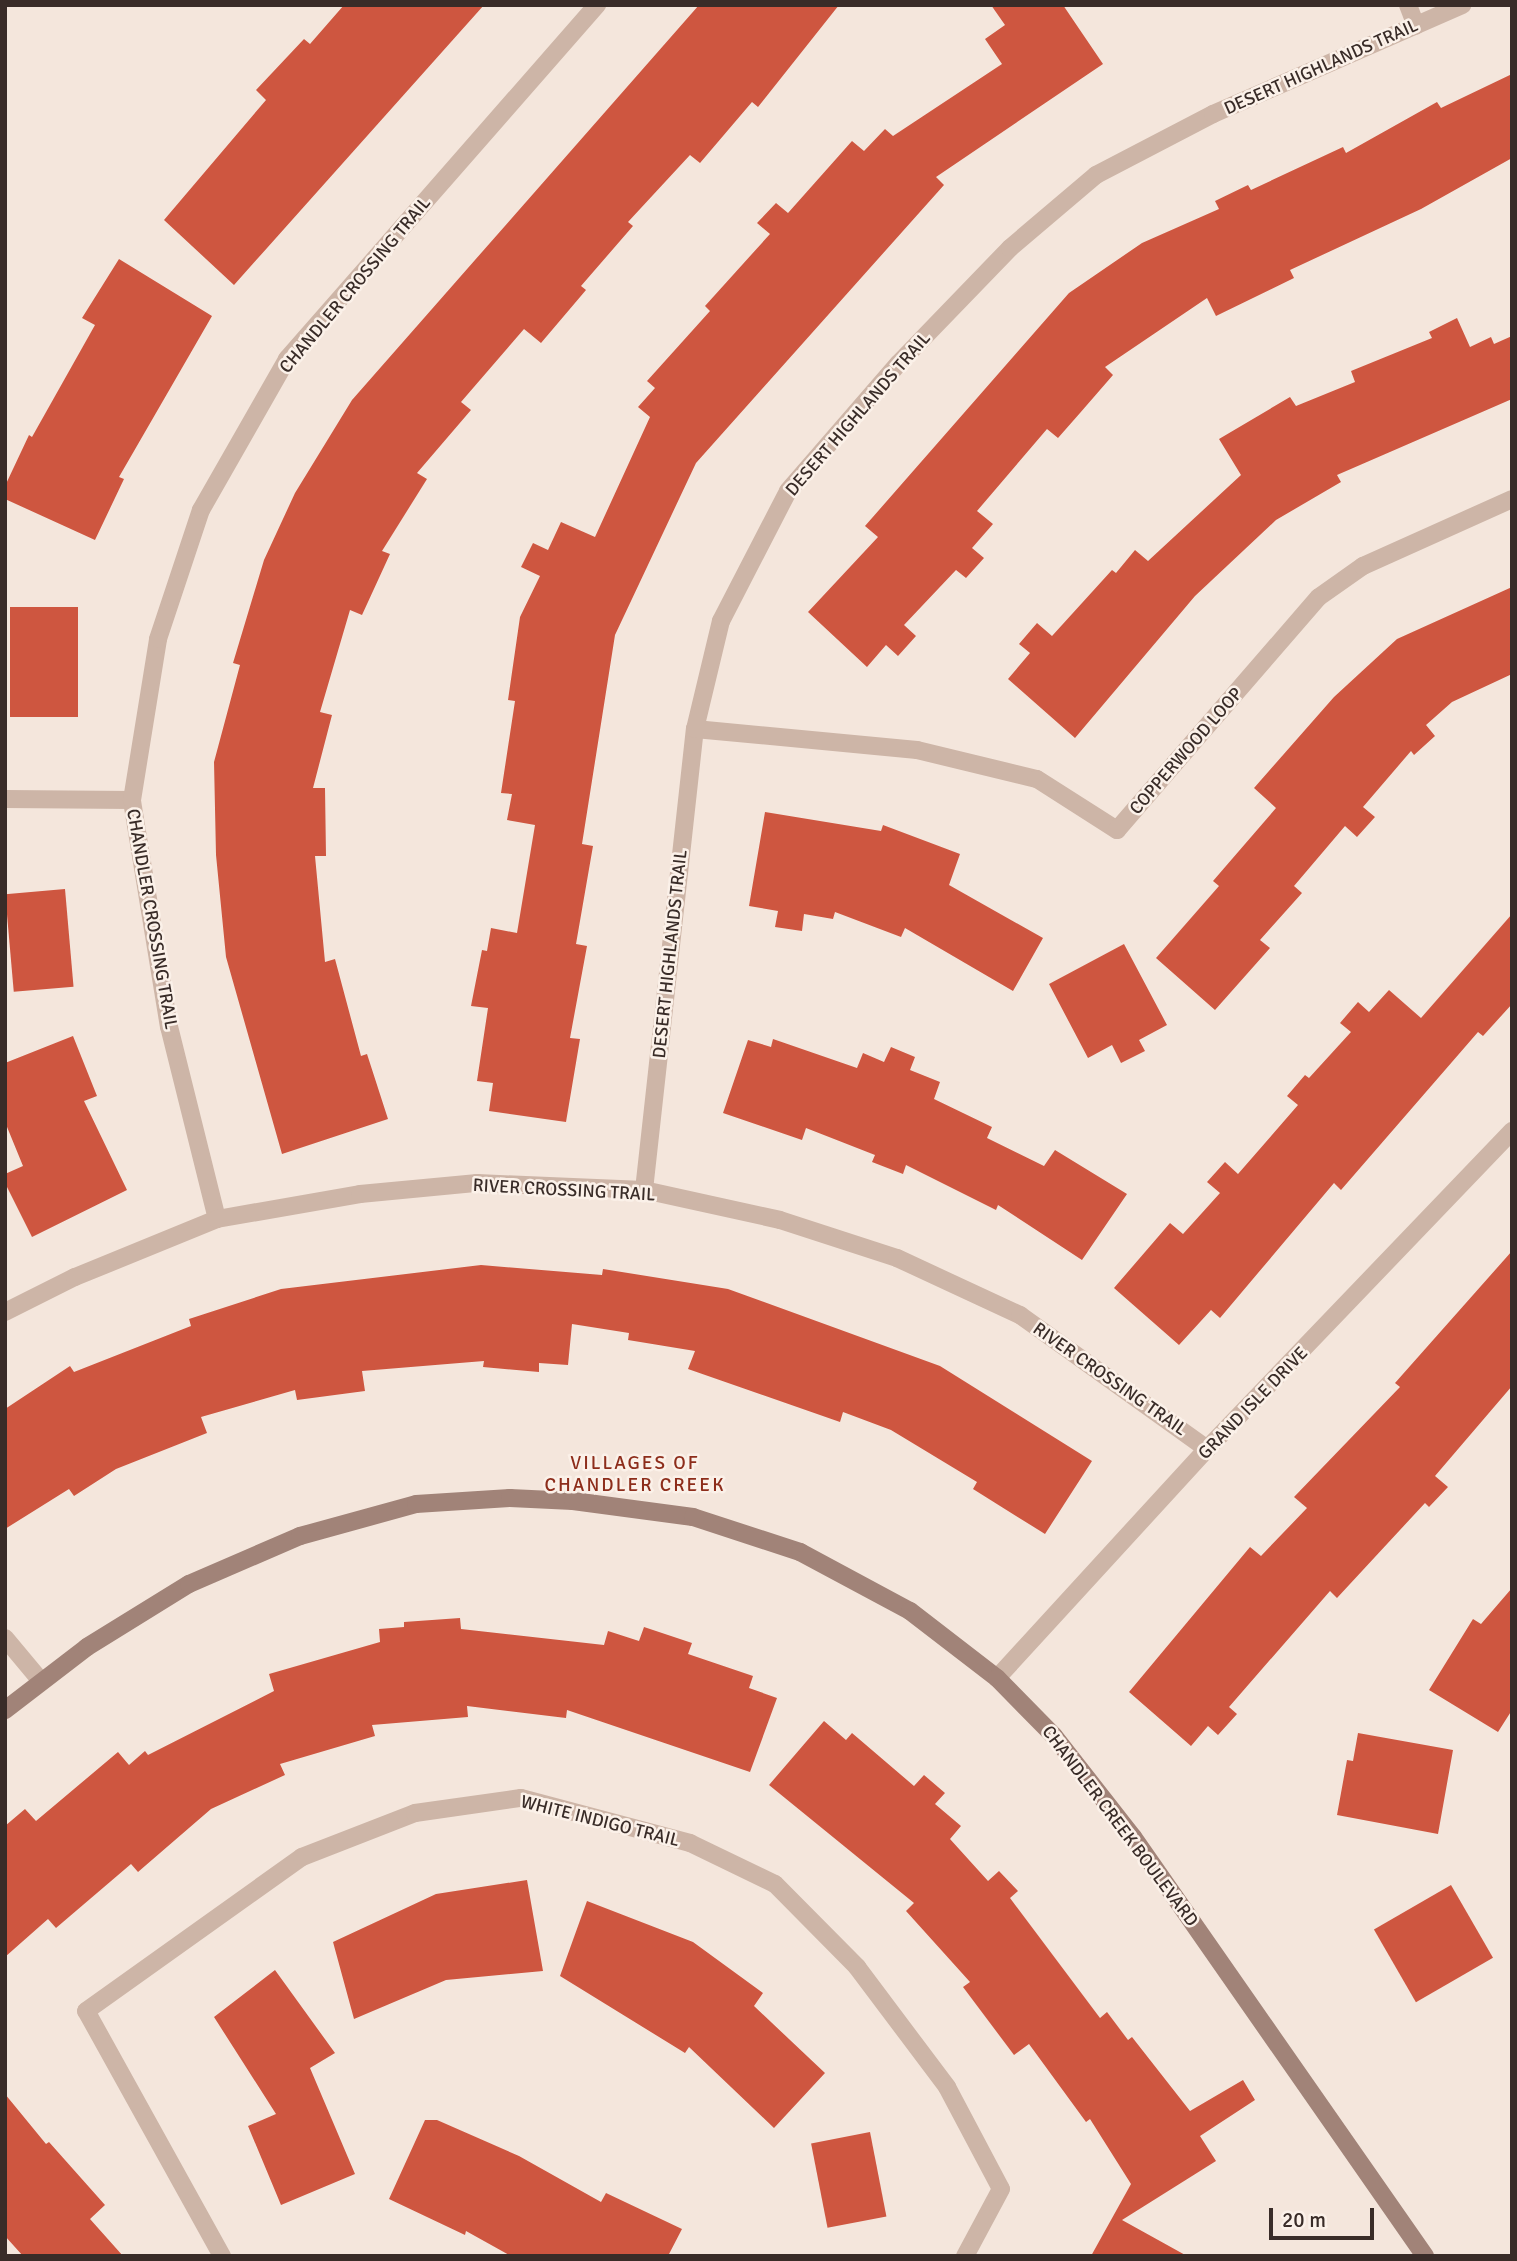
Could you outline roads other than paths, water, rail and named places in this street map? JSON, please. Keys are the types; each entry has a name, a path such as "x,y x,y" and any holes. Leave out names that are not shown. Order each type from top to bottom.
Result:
{"street":[{"name":"CHANDLER CROSSING TRAIL","path":"217,1219 169,1027 132,800 158,639 201,510 287,359 597,5"},
{"path":"1408,5 1416,26"},
{"name":"DESERT HIGHLANDS TRAIL","path":"644,1190 695,729 721,621 788,491 899,363 1010,247 1096,175 1213,114 1462,5"},
{"name":"COPPERWOOD LOOP","path":"695,729 930,753 1037,779 1117,830 1319,597 1363,566 1512,499"},
{"path":"5,799 132,800"},
{"name":"GRAND ISLE DRIVE","path":"997,1678 1207,1449 1512,1131"},
{"name":"RIVER CROSSING TRAIL","path":"5,1312 75,1277 217,1219 360,1194 477,1183 644,1190 780,1220 897,1258 1020,1315 1207,1449"},
{"name":"CHANDLER CREEK BOULEVARD","path":"5,1710 41,1681 136,1614 243,1558 356,1518 404,1507 510,1498 573,1501 693,1517 800,1552 910,1611 997,1678 1054,1736 1133,1837 1425,2256"},
{"path":"5,1638 41,1681"},
{"name":"WHITE INDIGO TRAIL","path":"222,2256 86,2011 302,1857 415,1813 521,1798 690,1843 763,1878 775,1884 848,1958 947,2087 1001,2189 965,2256"}],"district":[{"name":"VILLAGES OF CHANDLER CREEK","path":"635,1475"}]}
